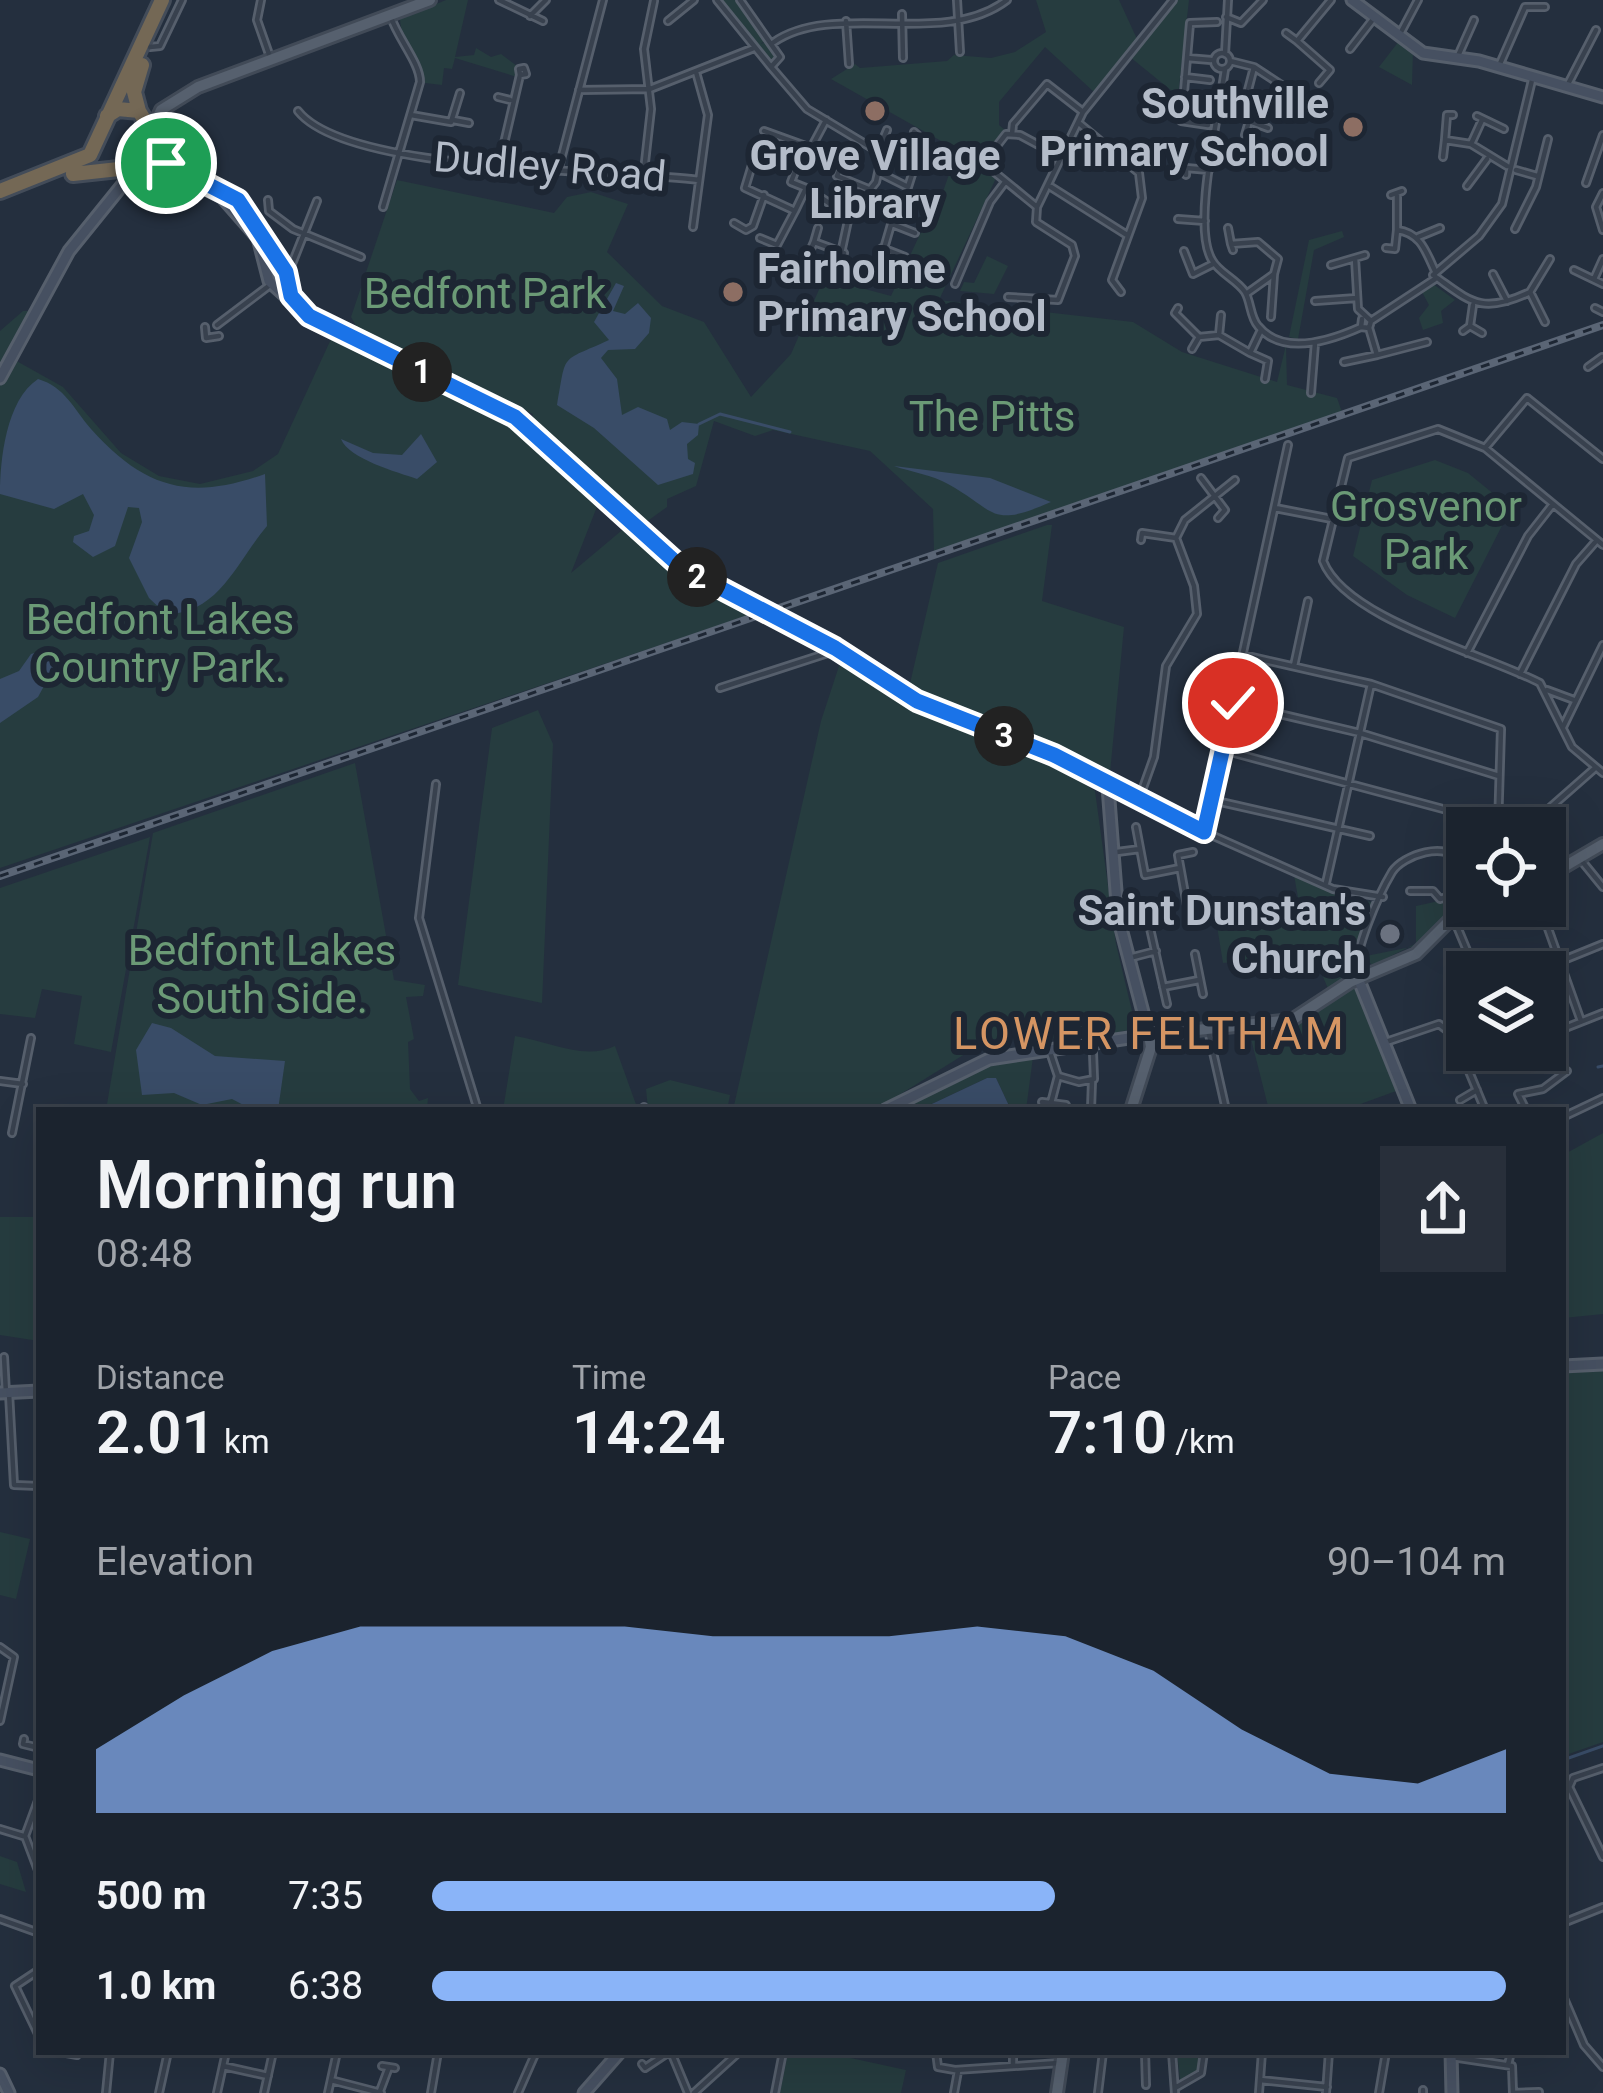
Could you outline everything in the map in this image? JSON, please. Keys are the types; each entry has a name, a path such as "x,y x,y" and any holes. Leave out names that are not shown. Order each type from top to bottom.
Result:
{"highway":[{"path":"0,195 88,169 136,167 151,133 140,111 136,82 166,0"},
{"path":"0,195 83,161 166,0"},
{"path":"107,116 118,109 140,111"},
{"path":"95,144 109,168"}],"main road":[{"path":"140,111 161,110 198,87 430,0"},
{"path":"151,133 161,110"},
{"path":"1566,868 1603,844"},
{"path":"1132,1107 1151,1046 1149,1035 1284,1022 1358,978 1416,954 1446,923"},
{"path":"1057,2093 1062,2058"}],"street":[{"path":"150,47 160,46 182,0"},
{"path":"261,0 257,20 271,60"},
{"path":"499,0 543,21"},
{"path":"530,16 546,0"},
{"path":"557,171 603,0"},
{"path":"668,21 694,0"},
{"path":"717,0 802,105 881,146 894,147"},
{"path":"740,0 780,57 771,67"},
{"path":"957,0 960,52"},
{"path":"773,42 795,32 847,24 958,20 984,14 1007,0"},
{"path":"1008,298 1058,300 1076,256 1072,245 1036,222 1037,207 1083,112 1173,0"},
{"path":"1228,0 1225,54 1294,94"},
{"path":"1224,16 1240,22 1263,0"},
{"path":"1298,41 1331,0"},
{"path":"1398,37 1418,0"},
{"path":"644,173 650,89 644,50 649,4 654,1"},
{"path":"1355,1 1428,56 1499,67 1603,97"},
{"path":"1499,67 1525,7 1545,8"},
{"path":"902,14 903,58"},
{"path":"383,207 420,74 398,42 391,15"},
{"path":"1350,49 1374,18"},
{"path":"1457,58 1474,20"},
{"path":"1208,125 1181,121 1190,22 1217,22"},
{"path":"847,24 849,64"},
{"path":"1568,85 1596,29"},
{"path":"1286,32 1332,68 1319,83"},
{"path":"579,90 650,89 754,48"},
{"path":"1214,61 1225,54"},
{"path":"1187,58 1214,61 1225,69"},
{"path":"1231,61 1216,103 1205,221 1213,264 1246,295 1262,330 1281,340 1316,343 1366,324 1439,275 1488,225 1502,204 1533,76"},
{"path":"1248,90 1254,68"},
{"path":"693,227 708,116 695,71"},
{"path":"498,170 510,100 520,75"},
{"path":"1185,77 1210,80"},
{"path":"1012,134 1013,124 1047,85 1083,112"},
{"path":"453,120 460,93"},
{"path":"498,97 510,100"},
{"path":"1216,103 1268,128"},
{"name":"Dudley Road","path":"298,111 316,128 401,152 498,170 644,173 699,180"},
{"path":"411,115 469,123"},
{"path":"1443,157 1448,115 1453,115"},
{"path":"1471,145 1479,118 1521,134"},
{"path":"764,131 814,149 826,120"},
{"path":"1245,135 1249,122"},
{"path":"1078,123 1139,173 1142,197 1112,280 1121,292"},
{"path":"837,272 849,216 880,173 887,130"},
{"path":"880,173 908,187 920,156 922,135 914,132"},
{"path":"151,133 166,163 238,200 291,296"},
{"path":"1037,207 992,171 988,155 999,139 1012,134 1063,158"},
{"path":"1586,183 1603,135"},
{"path":"1515,229 1548,139"},
{"path":"1445,140 1471,145 1487,159 1537,176"},
{"path":"1212,153 1233,160 1237,147"},
{"path":"755,155 744,185 796,211"},
{"path":"920,156 946,166"},
{"path":"844,158 837,176 871,190"},
{"path":"1467,185 1487,159"},
{"path":"0,378 69,250 136,167 160,167 227,200 281,272"},
{"path":"109,168 116,178 115,198"},
{"path":"1186,176 1186,168 1210,170"},
{"path":"796,169 791,182 849,216"},
{"path":"956,284 990,202 1005,182"},
{"path":"1050,186 1127,235"},
{"path":"760,238 777,245 806,188"},
{"path":"1392,249 1397,193"},
{"path":"1603,193 1596,218 1603,230"},
{"path":"734,223 746,230 753,226 764,195"},
{"path":"860,199 889,217 892,224 876,276 883,279"},
{"path":"268,200 269,211 304,234 361,257"},
{"path":"218,325 275,285 292,261 317,202"},
{"path":"1187,211 1182,219 1205,221"},
{"path":"1418,237 1437,228 1430,219"},
{"path":"892,224 916,233"},
{"path":"1228,228 1232,247 1258,242 1278,259"},
{"path":"808,256 818,229"},
{"path":"1397,230 1418,237 1439,275 1473,304 1507,301 1530,292 1550,259"},
{"path":"814,242 844,253"},
{"path":"882,248 905,257"},
{"path":"1271,317 1274,274 1284,250"},
{"path":"1184,251 1193,274 1213,264"},
{"path":"1331,266 1365,255"},
{"path":"1354,258 1357,298 1377,355"},
{"path":"1594,279 1603,260"},
{"path":"1536,267 1544,270"},
{"path":"1574,270 1603,284"},
{"path":"275,285 281,272"},
{"path":"1246,295 1274,274"},
{"path":"1497,275 1507,301"},
{"path":"275,285 309,316 337,332 515,417 682,568 835,648 917,701 1083,772 1325,886 1383,896"},
{"path":"1530,292 1541,319"},
{"path":"1315,301 1357,298"},
{"path":"1463,331 1470,326 1473,304"},
{"path":"1175,313 1199,337"},
{"path":"1219,334 1220,315"},
{"path":"1470,326 1482,333"},
{"path":"1250,353 1262,330"},
{"path":"1199,337 1219,334 1269,359 1265,379"},
{"path":"1192,350 1199,337"},
{"path":"1350,362 1427,342"},
{"path":"1311,393 1316,343"},
{"path":"1588,367 1603,355"},
{"path":"1485,448 1526,398 1603,459"},
{"path":"1520,674 1576,564 1600,543 1485,448 1431,429 1348,458 1323,561 1328,572 1362,601 1426,638 1574,700"},
{"path":"1204,832 1288,445"},
{"path":"1201,478 1225,510 1218,518"},
{"path":"1138,798 1154,758 1166,666 1197,614 1194,586 1176,538 1185,520 1235,480"},
{"path":"1467,653 1528,536 1552,504"},
{"path":"1275,508 1332,519"},
{"path":"1142,533 1176,538"},
{"path":"1294,666 1308,601"},
{"path":"1563,727 1603,645"},
{"path":"720,688 835,648"},
{"path":"1243,655 1371,684 1501,729 1499,807"},
{"path":"1325,886 1371,684"},
{"path":"1546,690 1574,750 1603,772"},
{"path":"1233,703 1360,733 1500,777"},
{"path":"1223,750 1446,810"},
{"path":"1551,807 1595,767"},
{"path":"436,784 419,924 477,1107"},
{"path":"891,1107 988,1058 1149,1035 1127,958 1106,784"},
{"path":"1212,800 1370,836"},
{"path":"1136,827 1142,875 1180,868"},
{"path":"1111,852 1140,849"},
{"path":"1188,911 1178,855 1192,852"},
{"path":"1410,1107 1358,978 1356,952 1402,862 1434,852 1446,855"},
{"path":"1581,860 1603,886"},
{"path":"1410,891 1433,891 1446,899"},
{"path":"1368,894 1378,909"},
{"path":"1148,915 1167,1004"},
{"path":"1566,960 1603,944"},
{"path":"1127,958 1156,951"},
{"path":"1195,954 1203,994"},
{"path":"1163,987 1199,980"},
{"path":"1566,982 1582,1021"},
{"path":"1566,1027 1603,1012"},
{"path":"1383,1042 1439,1024 1446,1029"},
{"path":"1208,1030 1225,1107"},
{"path":"13,1133 31,1038"},
{"path":"1049,1049 1058,1076 1051,1103"},
{"path":"1090,1107 1093,1053"},
{"path":"1094,1066 1103,1066"},
{"path":"1473,1071 1484,1107"},
{"path":"1506,1096 1543,1088 1567,1071"},
{"path":"1058,1076 1092,1081"},
{"path":"0,1081 22,1084"},
{"path":"1460,1100 1477,1090"},
{"path":"1518,1094 1524,1107"},
{"path":"1566,1116 1603,1098"},
{"path":"1042,1102 1066,1105"},
{"path":"4,1357 14,1485 36,1486"},
{"path":"1566,1366 1603,1364"},
{"path":"5,1393 36,1391"},
{"path":"0,1647 14,1657 0,1721"},
{"path":"24,1739 22,1744 36,1747"},
{"path":"0,1760 36,1769"},
{"path":"1603,1768 1573,1778 1569,1787 1603,1858"},
{"path":"36,1807 26,1836 36,1864"},
{"path":"0,1828 26,1836"},
{"path":"1566,1923 1603,1907"},
{"path":"0,1919 36,1932"},
{"path":"36,1972 15,1986 36,2030"},
{"path":"1566,2003 1584,2045 1603,2067"},
{"path":"31,2020 36,2018"},
{"path":"106,2093 110,2055"},
{"path":"160,2093 167,2055"},
{"path":"217,2093 225,2055"},
{"path":"264,2093 272,2055"},
{"path":"328,2093 336,2055"},
{"path":"431,2093 437,2055"},
{"path":"518,2093 535,2055"},
{"path":"584,2093 617,2055"},
{"path":"642,2064 645,2068 665,2055"},
{"path":"672,2055 691,2093 735,2055"},
{"path":"775,2093 782,2055"},
{"path":"936,2055 938,2067 958,2071 1062,2058"},
{"path":"1013,2055 1013,2066"},
{"path":"1097,2093 1102,2055"},
{"path":"1136,2081 1146,2083 1145,2055"},
{"path":"1172,2055 1175,2090 1201,2073 1204,2055"},
{"path":"1259,2093 1262,2055"},
{"path":"1260,2080 1326,2090 1329,2055"},
{"path":"1379,2093 1385,2055"},
{"path":"1452,2093 1452,2055 1508,2065 1514,2069 1513,2093 1539,2092"},
{"path":"1508,2065 1510,2055"},
{"path":"223,2066 268,2076"},
{"path":"331,2080 381,2092 389,2067"},
{"path":"954,2093 958,2071"},
{"path":"0,2074 9,2093"},
{"path":"1279,2093 1280,2082"}],"green space":[{"path":"446,0 468,0 455,57 474,55 476,48 491,57 501,54 517,66 517,77 455,58 452,69 444,68 442,85 425,83 400,19"},
{"path":"721,0 737,0 767,38 761,44 767,41 776,54 773,62"},
{"path":"1036,0 1119,0 1137,39 1094,92 1045,47 999,102 999,125 1006,131 988,154 988,169 997,176 939,300 1133,322 1182,352 1277,382 1286,345 1287,385 1337,398 1342,412 934,551 933,509 870,451 773,430 755,436 714,421 696,486 667,499 667,507 642,525 531,421 533,414 363,338 351,317 397,180 554,213 567,197 591,192 628,204 607,252 662,306 704,322 751,397 791,354 824,278 891,296 922,230 932,223 953,163 950,146 831,79 855,64 860,68 1015,52 1046,32"},
{"path":"1176,0 1189,0 1178,96 1130,57"},
{"path":"1399,41 1413,51 1412,85 1379,67"},
{"path":"1342,231 1344,237 1314,250 1298,339 1289,337 1309,240"},
{"path":"987,256 1008,266 994,294 960,291 964,282 974,283"},
{"path":"1433,284 1455,300 1441,311 1443,323 1423,330 1419,318 1429,305 1422,292"},
{"path":"23,311 31,311 0,374 0,331"},
{"name":"Bedfont Lakes Country Park.","path":"332,337 511,417 600,499 571,573 627,526 674,571 749,615 0,868 0,386 13,359 63,387 121,453 159,476 200,484 253,471 278,454"},
{"name":"Grosvenor Park","path":"1435,460 1468,473 1511,508 1455,618 1407,595 1353,556 1372,480"},
{"path":"1052,525 1042,601 1124,627 1110,773 908,692 938,563"},
{"path":"839,666 859,671 910,705 1028,754 1095,791 1116,944 1136,1028 1094,1038 989,1039 880,1107 734,1107 821,721"},
{"path":"538,710 553,744 542,1003 458,985 492,728"},
{"name":"Bedfont Lakes South Side.","path":"355,763 394,980 425,985 423,996 406,997 414,1039 408,1042 410,1089 419,1101 428,1098 427,1107 107,1107 153,833"},
{"name":"Bedfont Lakes South Side.","path":"150,837 111,1052 74,1044 82,996 42,989 35,1018 0,1014 0,888"},
{"path":"1294,875 1373,903 1345,978 1329,991 1313,953 1223,963 1215,914 1241,909 1254,913 1258,906 1299,903"},
{"path":"1446,899 1446,915 1416,944 1416,906"},
{"path":"1408,948 1373,965 1361,957"},
{"path":"1351,988 1357,990 1399,1090 1352,1107 1268,1107 1249,1031 1276,1044 1292,1024"},
{"path":"515,1036 578,1051 615,1046 637,1107 503,1107"},
{"path":"1033,1057 1026,1107 1010,1107 996,1078 987,1078 925,1107 900,1107 989,1063"},
{"path":"670,1080 730,1095 728,1107 648,1107 646,1089"},
{"path":"1603,1133 1603,1314 1566,1318 1566,1153"},
{"path":"0,1217 36,1217 36,1341 0,1335"},
{"path":"1603,1367 1603,1742 1566,1755 1566,1370"},
{"path":"0,1532 30,1539 16,1599 0,1595"},
{"path":"0,1856 17,1862 26,1892 0,1884"},
{"path":"787,2055 837,2055 906,2070 901,2093 780,2093"},
{"path":"1177,2055 1202,2055 1199,2072 1180,2080"}],"water":[{"path":"616,283 624,286 613,311 625,314 638,303 651,318 649,333 635,349 608,350 601,358 617,379 622,415 638,407 667,419 670,430 682,422 699,424 698,435 687,444 688,459 695,463 693,474 658,485 594,428 557,405 568,361 609,340 594,322"},
{"path":"38,379 62,393 111,449 150,477 170,484 214,487 265,474 267,526 225,583 200,605 166,614 149,598 129,558 142,522 139,508 128,507 115,546 93,557 73,542 74,536 89,531 94,515 83,494 54,509 0,494 12,416"},
{"path":"421,434 437,462 417,479 363,459 341,439 373,453 402,455"},
{"path":"894,466 990,478 1051,502 1016,514 995,513 942,481"},
{"path":"48,649 56,664 38,697 0,723 0,679 19,671 31,654"},
{"path":"152,1023 171,1028 215,1056 285,1061 278,1107 247,1107 232,1099 202,1105 174,1093 142,1095 136,1050"},
{"path":"996,1078 1010,1107 925,1107"}],"waterway":[{"path":"699,424 720,414 790,432"},
{"path":"1598,1067 1603,1066"},
{"path":"1566,1759 1603,1746"}],"railway":[{"path":"0,876 1603,325"}],"place":[{"name":"Grove Village Library","path":"875,111"},
{"name":"Southville Primary School","path":"1353,127"},
{"name":"Fairholme Primary School","path":"733,292"},
{"name":"Saint Dunstan's Church","path":"1390,934"}],"district":[{"name":"LOWER FELTHAM","path":"1150,1033"}],"route":[{"path":"166,163 214,185 253,216 286,272 291,296 309,316 515,417 682,568 835,648 934,710 1054,755 1204,832 1233,703"}],"park label":[{"name":"Bedfont Park","path":"485,293"},
{"name":"The Pitts","path":"992,416"}]}
